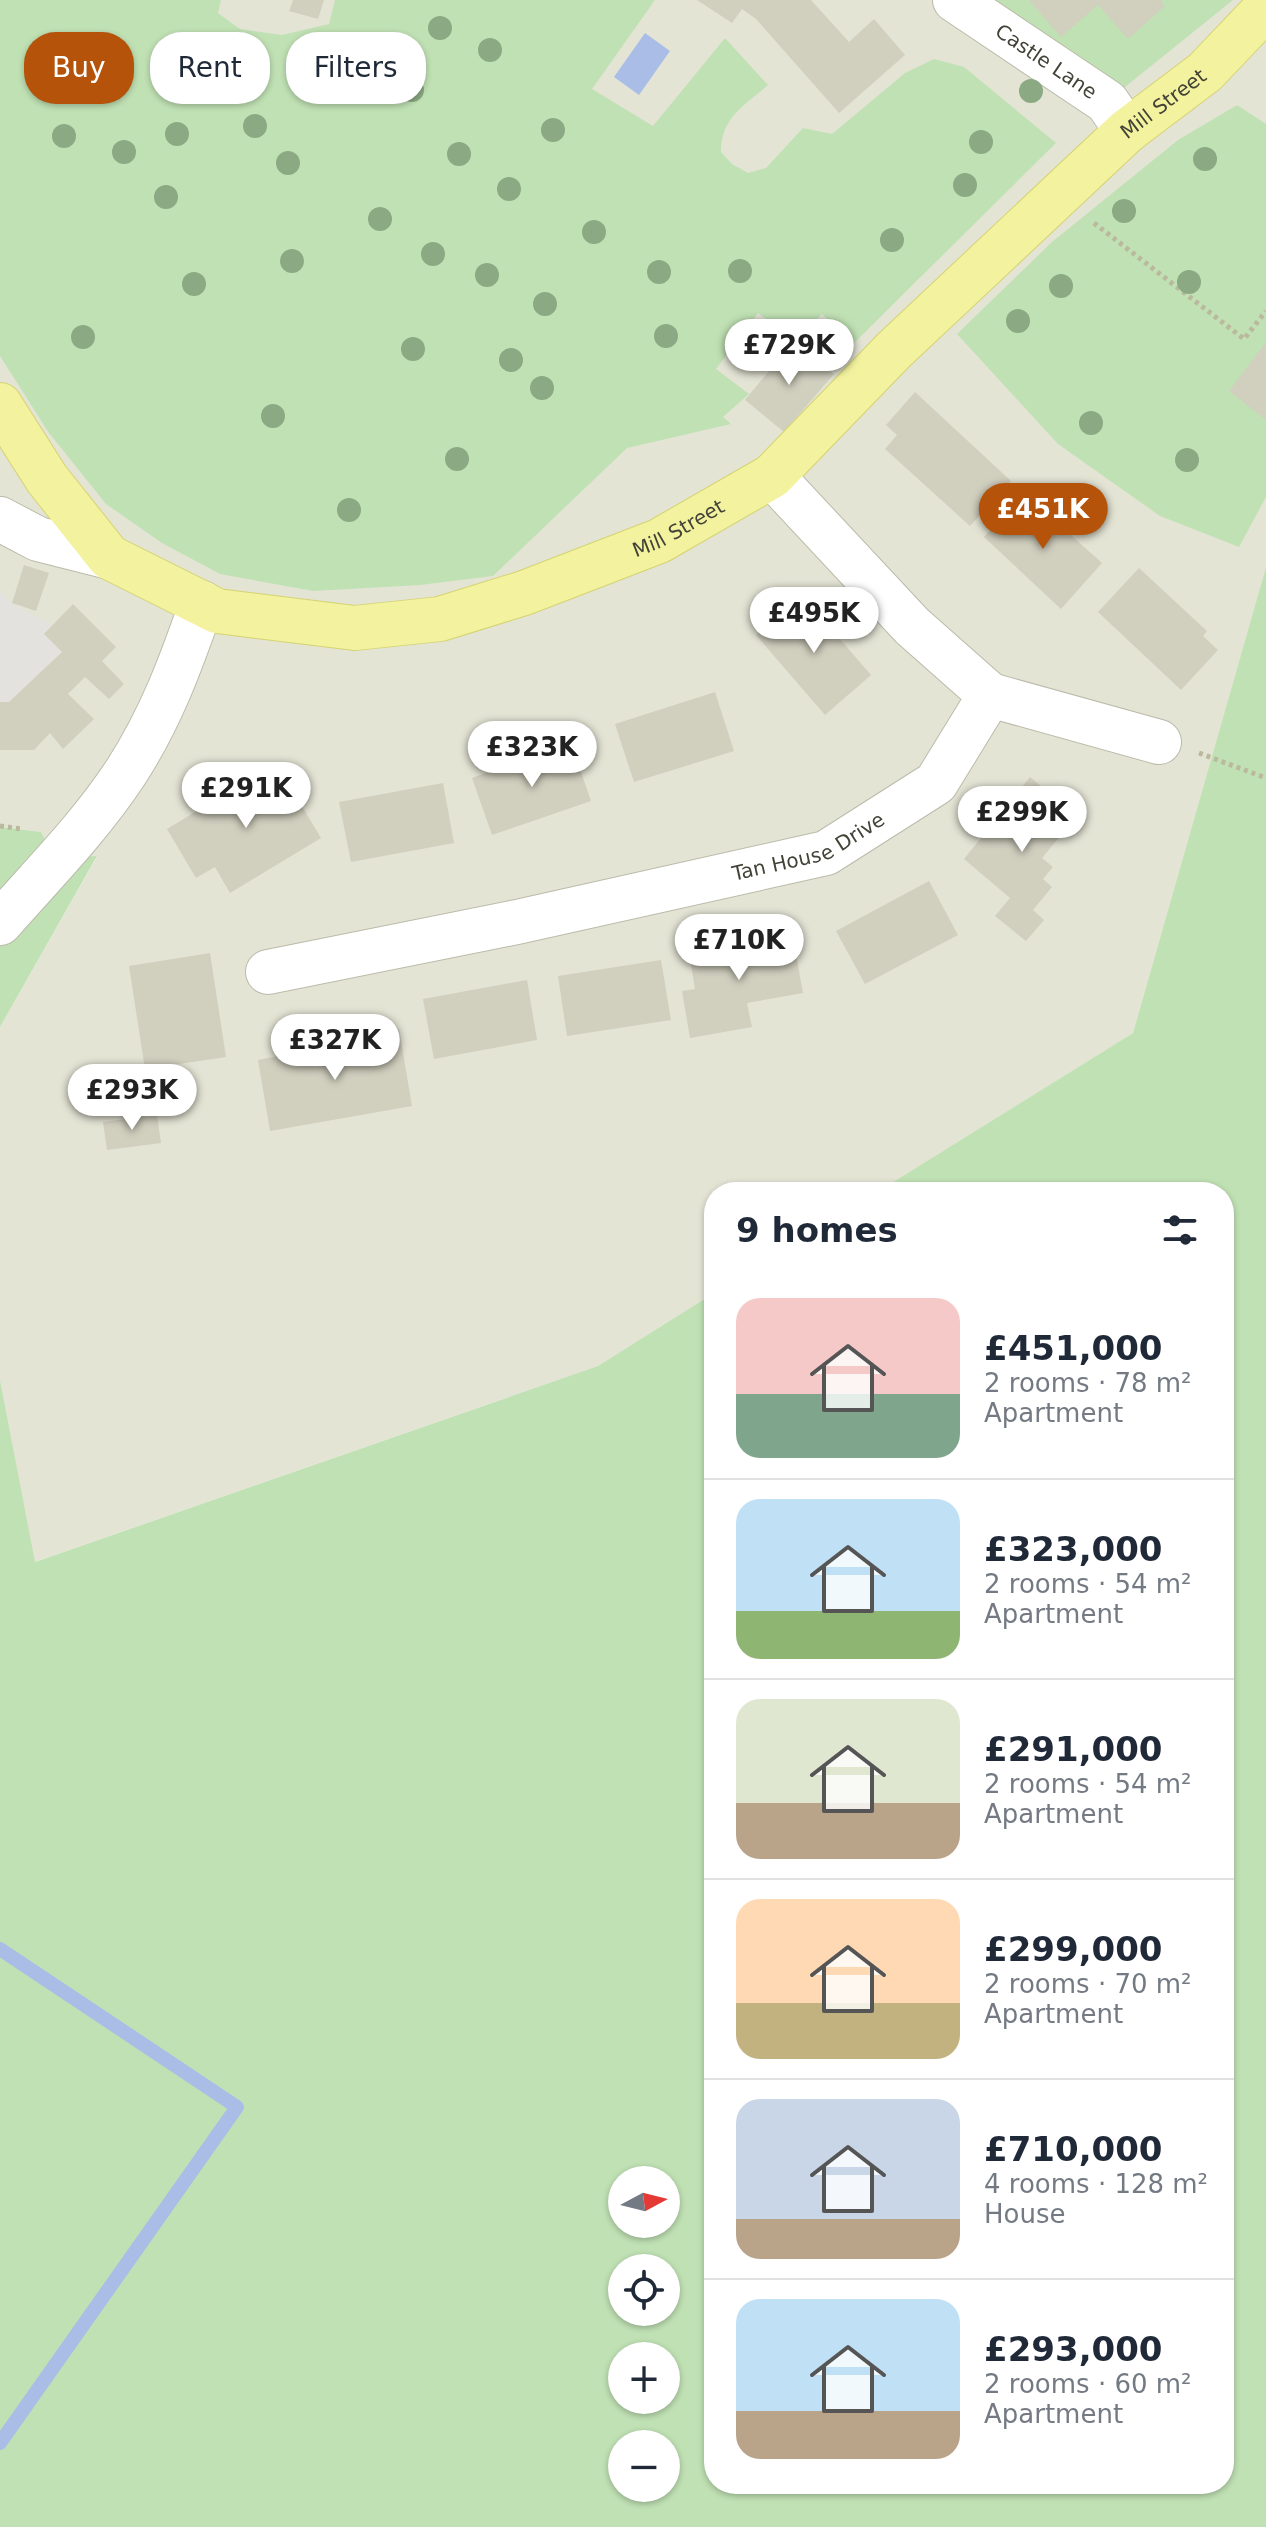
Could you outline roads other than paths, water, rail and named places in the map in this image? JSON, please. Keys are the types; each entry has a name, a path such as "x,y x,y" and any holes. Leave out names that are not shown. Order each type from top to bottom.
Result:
{"main road":[{"name":"Mill Street","path":"0,405 47,479 109,557 217,611 355,628 440,619 524,593 659,541 772,476 894,350 1127,131 1205,72 1266,8"}],"street":[{"name":"Castle Lane","path":"955,0 1107,102 1127,131"},
{"path":"772,476 912,626 990,695 1159,742"},
{"path":"0,519 38,539 109,557"},
{"path":"0,923 82,832 127,771 173,688 202,603"},
{"name":"Tan House Drive","path":"268,972 517,922 826,853 936,783 990,695"}],"water":[{"path":"645,33 670,51 639,95 614,77"}],"waterway":[{"path":"0,1949 237,2107 0,2443"}]}
